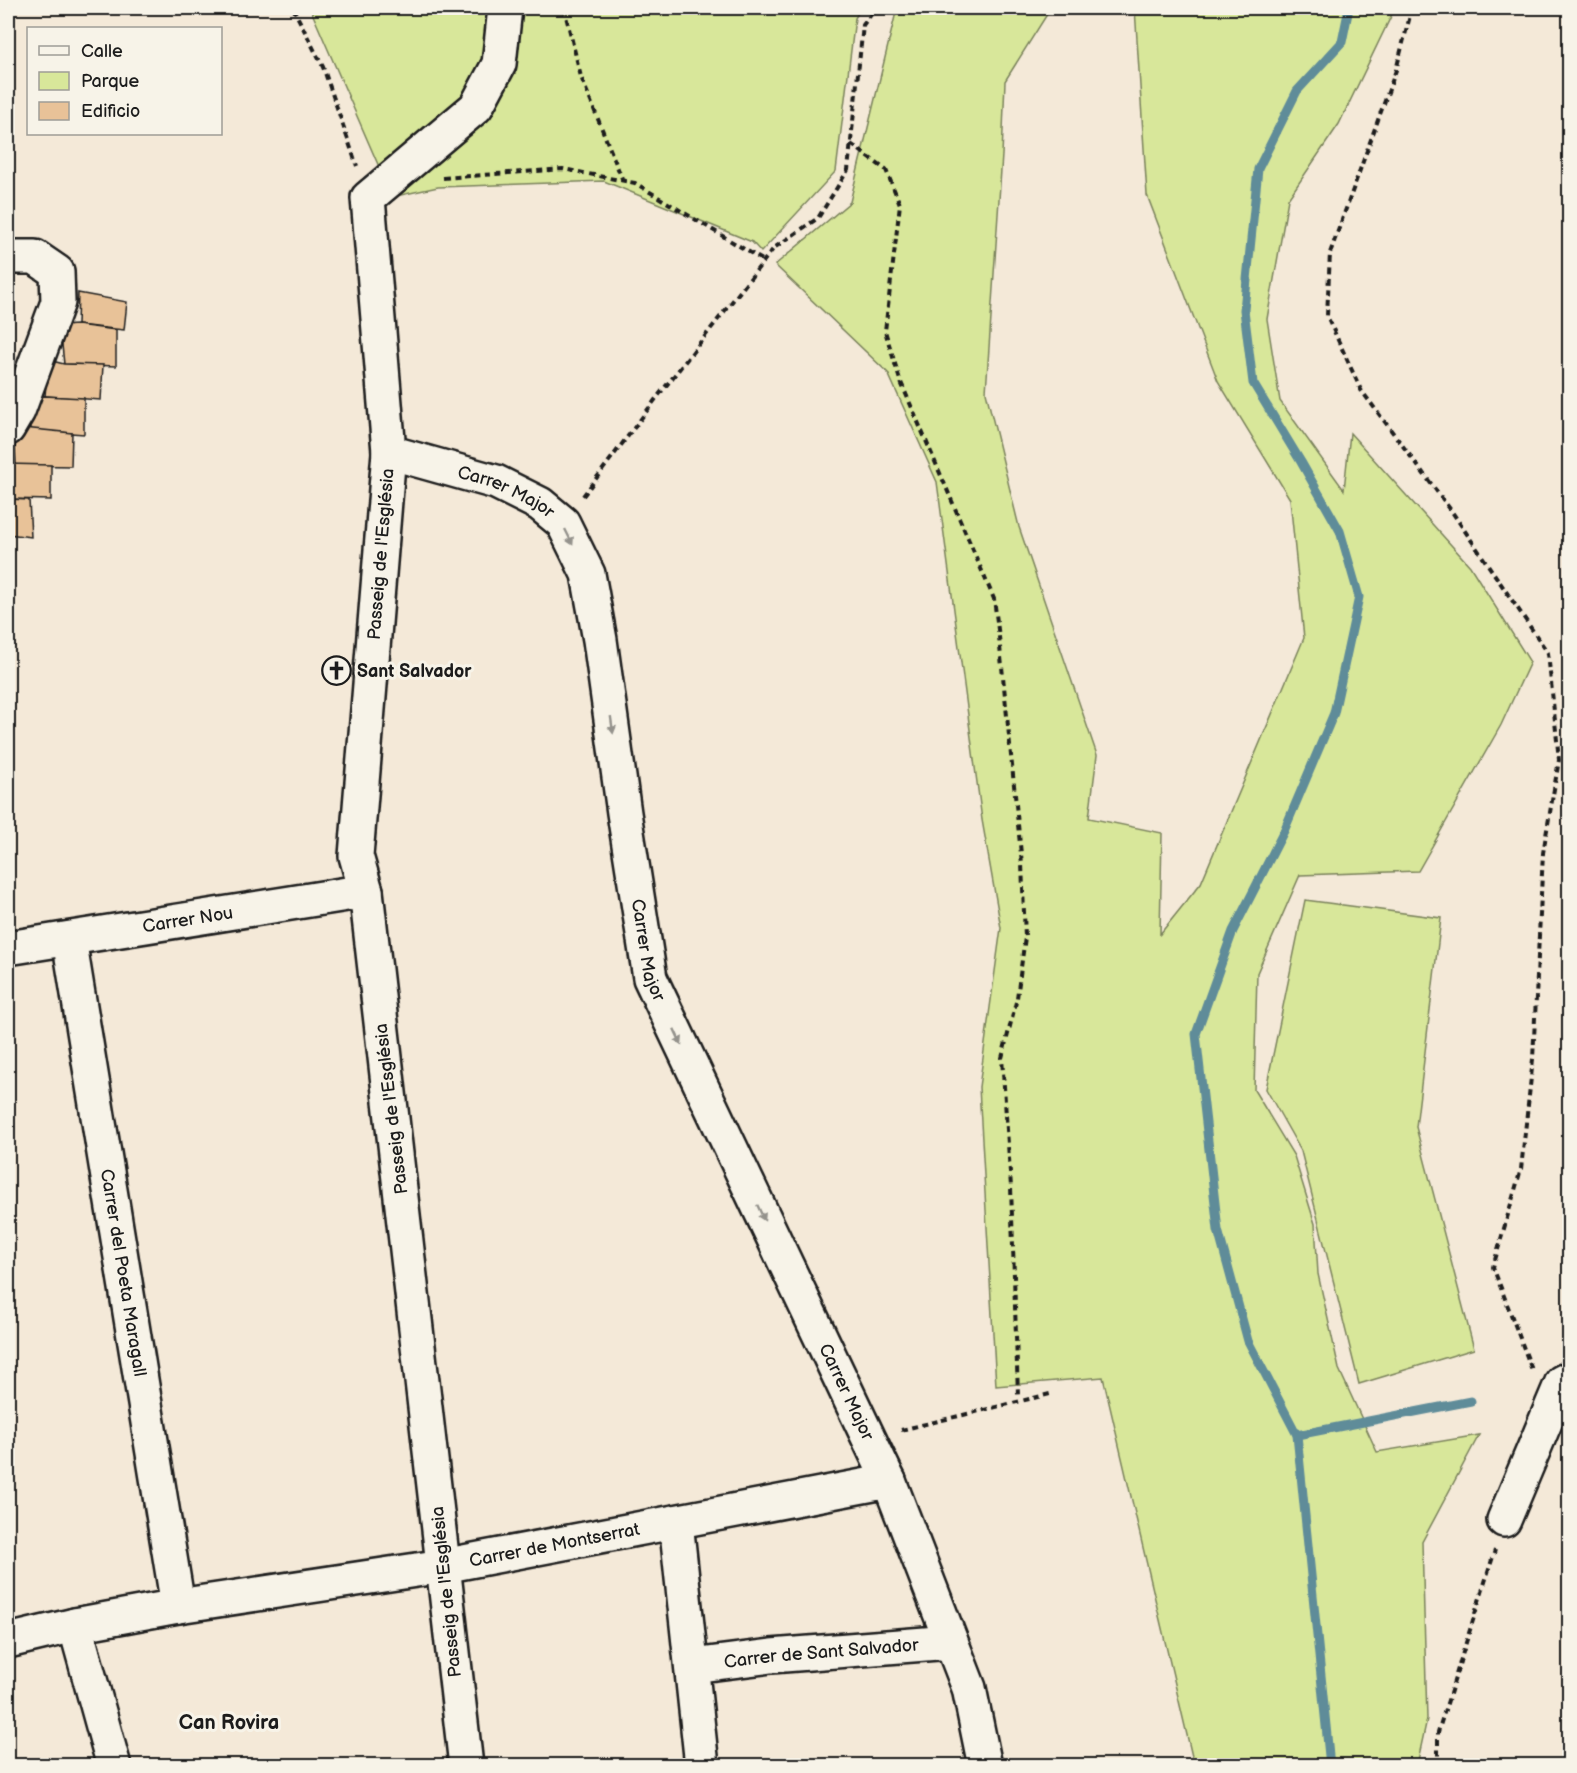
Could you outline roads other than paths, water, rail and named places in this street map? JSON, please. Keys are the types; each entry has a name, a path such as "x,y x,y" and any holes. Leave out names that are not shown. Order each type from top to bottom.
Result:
{"street":[{"path":"388,452 368,198 476,107 499,64 505,8"},
{"path":"8,257 35,257 57,272 58,302 18,411 8,428"},
{"name":"Carrer Major","path":"388,452 496,482 540,504 562,523 588,574 600,640 650,978 889,1481 969,1688 985,1766"},
{"name":"Passeig de l'Església","path":"388,452 356,856 366,891 466,1766"},
{"name":"Carrer Nou","path":"8,948 366,891"},
{"name":"Carrer del Poeta Maragall","path":"69,939 178,1606"},
{"path":"1504,1520 1562,1382 1569,1378"},
{"name":"Carrer de Montserrat","path":"8,1641 75,1625 178,1606 443,1566 889,1481"},
{"path":"676,1522 702,1766"},
{"path":"75,1625 114,1766"},
{"name":"Carrer de Sant Salvador","path":"692,1666 771,1656 951,1642"}],"waterway":[{"path":"1330,1766 1297,1435 1248,1341 1218,1230 1196,1034 1233,931 1284,831 1334,713 1359,597 1340,531 1253,383 1244,310 1258,169 1297,91 1342,42 1349,8"},
{"path":"1297,1435 1471,1401"}],"place":[{"name":"Sant Salvador","path":"336,671"}],"district":[{"name":"Can Rovira","path":"229,1722"}]}
